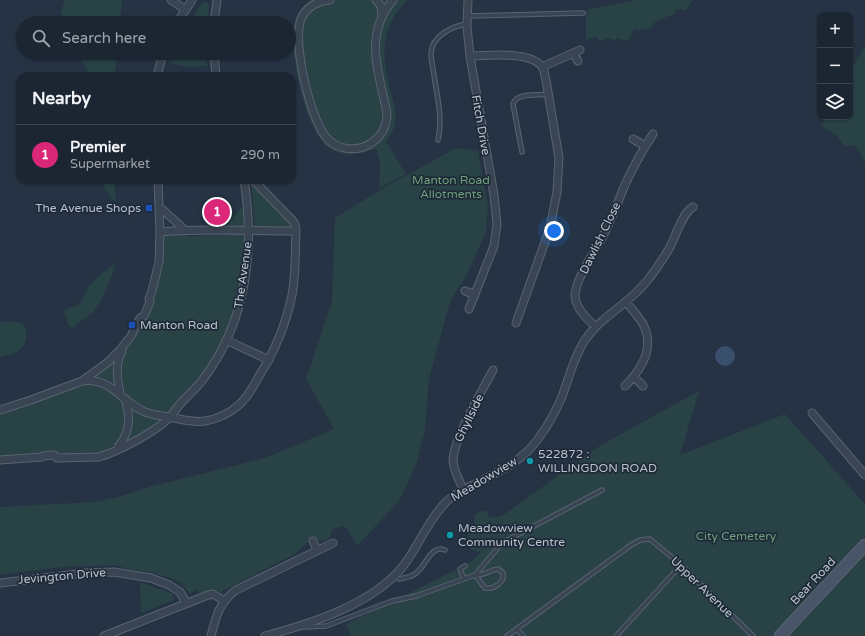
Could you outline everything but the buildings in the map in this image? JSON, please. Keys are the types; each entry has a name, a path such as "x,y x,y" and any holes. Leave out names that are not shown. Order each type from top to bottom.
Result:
{"street":[{"path":"171,0 186,10"},
{"path":"182,16 192,0"},
{"path":"330,0 315,4 304,14 299,29 299,44 306,88 315,116 325,137 340,147 353,149 367,146 378,137 385,127 387,113 377,71 375,50 376,36 382,9 376,0"},
{"path":"381,19 393,0"},
{"name":"Fitch Drive","path":"468,0 467,20 470,56 494,195 497,224 494,246 469,309"},
{"path":"215,16 216,1"},
{"path":"542,67 577,51 578,61"},
{"path":"470,56 522,56 535,61 542,67 548,94 559,163 557,192 550,228 516,323"},
{"path":"158,72 161,60"},
{"path":"215,60 216,72"},
{"name":"Dawlish Close","path":"596,327 586,318 578,307 575,297 576,288 581,275 605,232 625,186 645,146 653,134"},
{"path":"633,139 645,146"},
{"path":"114,451 124,440 128,428 129,418 117,378 117,363 121,351 140,318 144,316 150,302 149,299 159,262 160,210 158,184"},
{"name":"The Avenue","path":"0,460 54,455 57,458 99,457 114,451 150,432 170,417 174,410 203,380 235,322 242,298 247,265 249,231 248,201 245,184"},
{"path":"82,381 106,384 145,412 180,420 200,421 216,418 229,412 241,403 248,395 269,360 283,329 294,280 295,224 257,184"},
{"name":"Meadowview","path":"265,636 295,628 321,618 359,601 385,584 405,563 439,510 448,500 512,463 534,444 554,414 577,355 585,340 609,314 626,302 639,290 658,267 671,245 687,212 693,207"},
{"path":"160,210 164,210 185,230"},
{"path":"160,232 223,229 249,231 296,231"},
{"path":"465,291 475,295"},
{"path":"626,302 643,325 647,339 645,357 642,365 626,386"},
{"path":"0,410 82,381 107,363 131,336"},
{"path":"226,340 269,360"},
{"name":"Ghyllside","path":"464,490 454,465 454,449 493,370"},
{"path":"634,377 643,386"},
{"path":"812,413 865,475"},
{"path":"313,541 317,550"},
{"path":"212,636 218,612 224,601 240,588 333,543"},
{"name":"Bear Road","path":"780,636 865,545"},
{"name":"Jevington Drive","path":"0,583 80,573 114,572 150,578 170,585 180,592 186,603"},
{"path":"104,636 210,594 224,601"}],"lane":[{"path":"438,140 439,110 432,51 436,41 442,35 467,20 583,13"},
{"path":"522,152 513,104 514,101 521,96 548,94"},
{"path":"475,575 502,543 602,490"},
{"name":"Upper Avenue","path":"517,629 631,545 640,540 650,539 681,565 753,636"},
{"path":"398,579 408,577 416,573 436,549 441,548 446,550"},
{"path":"616,636 681,565"},
{"path":"464,578 460,568 465,566"},
{"path":"295,628 326,626 392,601 416,596 464,578 475,575 483,575 496,569 502,571 504,577 501,582 488,588 484,586 475,575"},
{"path":"507,636 517,629 523,636"}],"green space":[{"path":"65,0 122,0 121,16 62,16 61,12"},
{"path":"310,0 407,0 392,20 385,42 385,64 395,114 394,128 386,142 406,174 379,188 380,161 376,149 353,154 342,154 333,150 322,142 309,117 299,85 295,60 296,18 304,5"},
{"path":"636,0 693,0 685,11 681,9 676,10 674,14 658,21 650,28 639,30 634,29 631,36 626,41 618,38 615,40 608,38 600,41 596,37 586,40 586,10"},
{"path":"204,2 208,3 208,16 193,16"},
{"path":"865,46 865,162 855,145 844,146 836,135 821,126 824,120 853,120 853,65"},
{"path":"80,60 116,60 115,72 88,72 87,68"},
{"path":"171,60 207,60 207,66 189,67 170,63"},
{"name":"Manton Road Allotments","path":"456,148 478,151 488,206 486,232 467,274 450,302 429,379 425,430 416,465 399,501 357,546 348,530 342,526 332,530 328,539 321,541 315,538 295,554 230,588 223,590 223,593 212,590 199,594 197,589 190,594 183,585 176,580 153,573 124,568 116,565 62,567 0,575 0,507 95,502 118,497 149,487 265,458 334,429 306,379 332,300 335,218 385,187"},
{"path":"103,184 114,184 116,203"},
{"path":"251,184 255,184 294,227 255,229"},
{"path":"243,208 244,225 242,228 228,228 227,225 240,209"},
{"path":"185,233 188,236 221,235 221,233 241,234 245,241 241,286 232,321 219,349 201,377 173,409 164,414 145,410 126,396 118,378 123,353 143,322 155,293 162,263 164,237 167,235"},
{"path":"116,263 103,298 92,313 72,328 68,324 64,312 80,303 93,282 102,273"},
{"path":"0,322 19,322 25,326 26,339 19,351 0,357"},
{"path":"115,362 116,386 95,378"},
{"path":"89,384 103,387 114,394 122,403 126,414 126,426 121,437 112,446 98,453 0,456 0,412 78,386"},
{"name":"City Cemetery","path":"699,391 680,455 785,414 865,504 865,536 772,636 351,636 346,624 470,562 481,553 471,549 464,541 475,525 474,517 478,513 487,511 489,518 502,516 601,445"},
{"path":"130,408 162,420 143,433 127,441 130,431"},
{"path":"865,552 865,636 787,636"},
{"path":"140,582 173,594 174,600 141,613"}],"water":[{"path":"725,346 732,349 735,356 732,363 725,366 718,363 715,356 718,349"}],"place":[{"name":"The Avenue Shops","path":"149,208"},
{"name":"Premier","path":"217,212"},
{"name":"Manton Road","path":"132,325"},
{"name":"522872 : WILLINGDON ROAD","path":"530,461"},
{"name":"Meadowview Community Centre","path":"450,535"}]}
